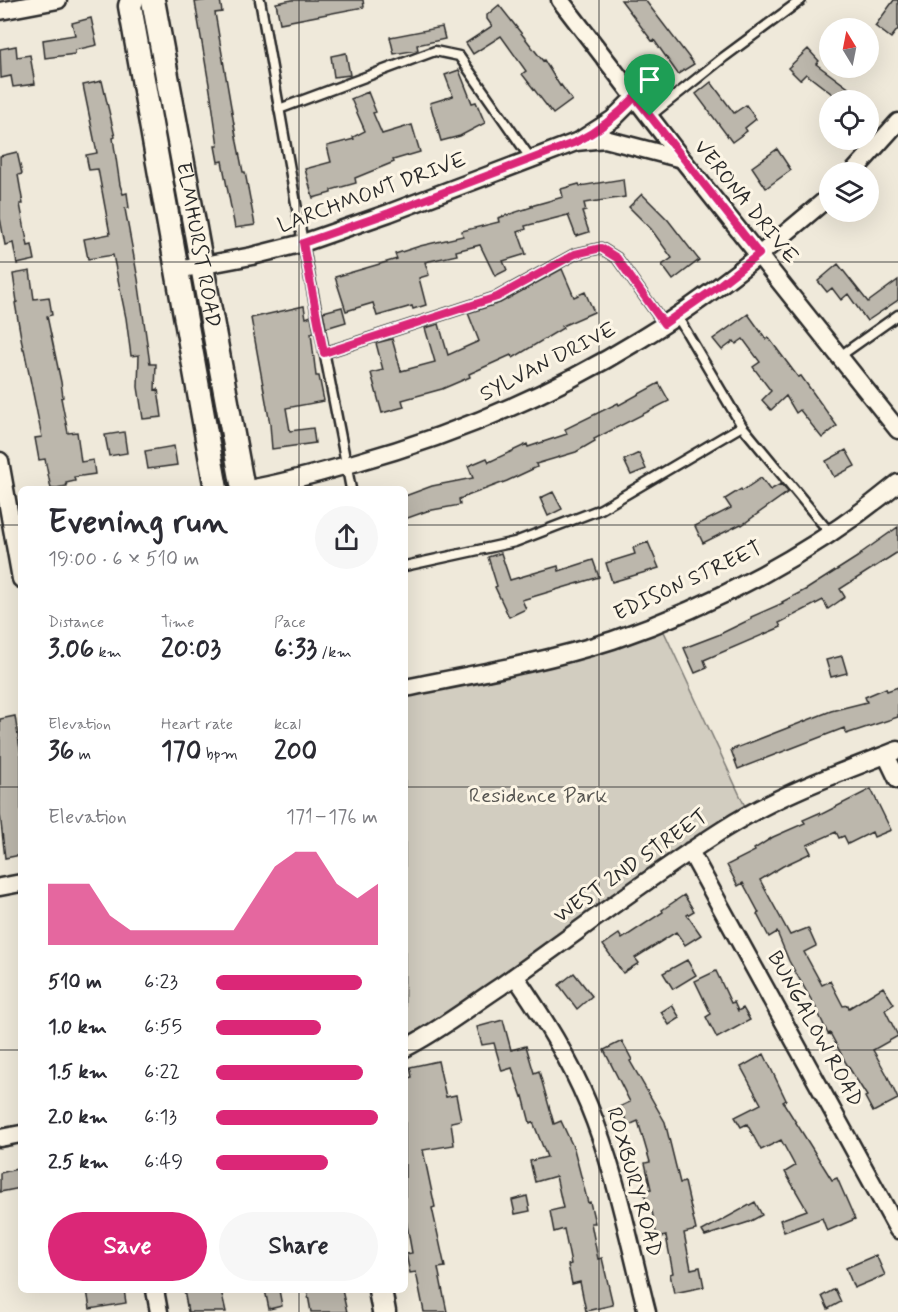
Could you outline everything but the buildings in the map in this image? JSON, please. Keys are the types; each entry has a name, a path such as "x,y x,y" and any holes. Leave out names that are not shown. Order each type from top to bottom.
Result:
{"street":[{"path":"0,11 58,0"},
{"name":"ELMHURST ROAD","path":"132,0 130,6 215,486"},
{"name":"ELMHURST ROAD","path":"153,0 242,486"},
{"name":"VERONA DRIVE","path":"560,0 682,159 898,430"},
{"name":"LARCHMONT DRIVE","path":"178,270 252,256 303,243 389,213 576,142 602,128 635,97"},
{"path":"862,162 898,122"},
{"name":"LARCHMONT DRIVE","path":"576,142 605,139 682,159"},
{"name":"SYLVAN DRIVE","path":"260,486 346,465 421,443 520,404 603,361 671,320 779,240 819,205"},
{"path":"0,461 18,564"},
{"name":"EDISON STREET","path":"408,687 550,658 660,623 796,555 898,483"},
{"path":"892,753 898,780"},
{"name":"WEST 2ND STREET","path":"408,1046 441,1027 515,976 726,827 819,781 892,753"},
{"name":"BUNGALOW ROAD","path":"690,851 898,1230"},
{"path":"0,887 18,884"},
{"name":"ROXBURY ROAD","path":"515,976 550,1029 588,1103 611,1168 647,1312"},
{"path":"0,1138 18,1135"},
{"path":"156,1293 159,1312"},
{"path":"381,1293 384,1312"}],"lane":[{"path":"260,0 303,243 350,486"},
{"path":"650,116 801,0"},
{"path":"279,109 435,51 459,56 531,159"},
{"path":"324,353 497,297 575,254 601,248 617,258 671,320 742,426 830,533"},
{"path":"840,356 898,315"},
{"path":"408,565 515,542 601,509 742,426"}],"green space":[{"name":"Residence Park","path":"660,623 749,815 408,1046 408,687"}],"route":[{"path":"635,97 650,116 759,254 717,287 664,324 617,258 601,248 575,254 497,297 324,353 303,243 576,142 602,128 635,97"}]}
